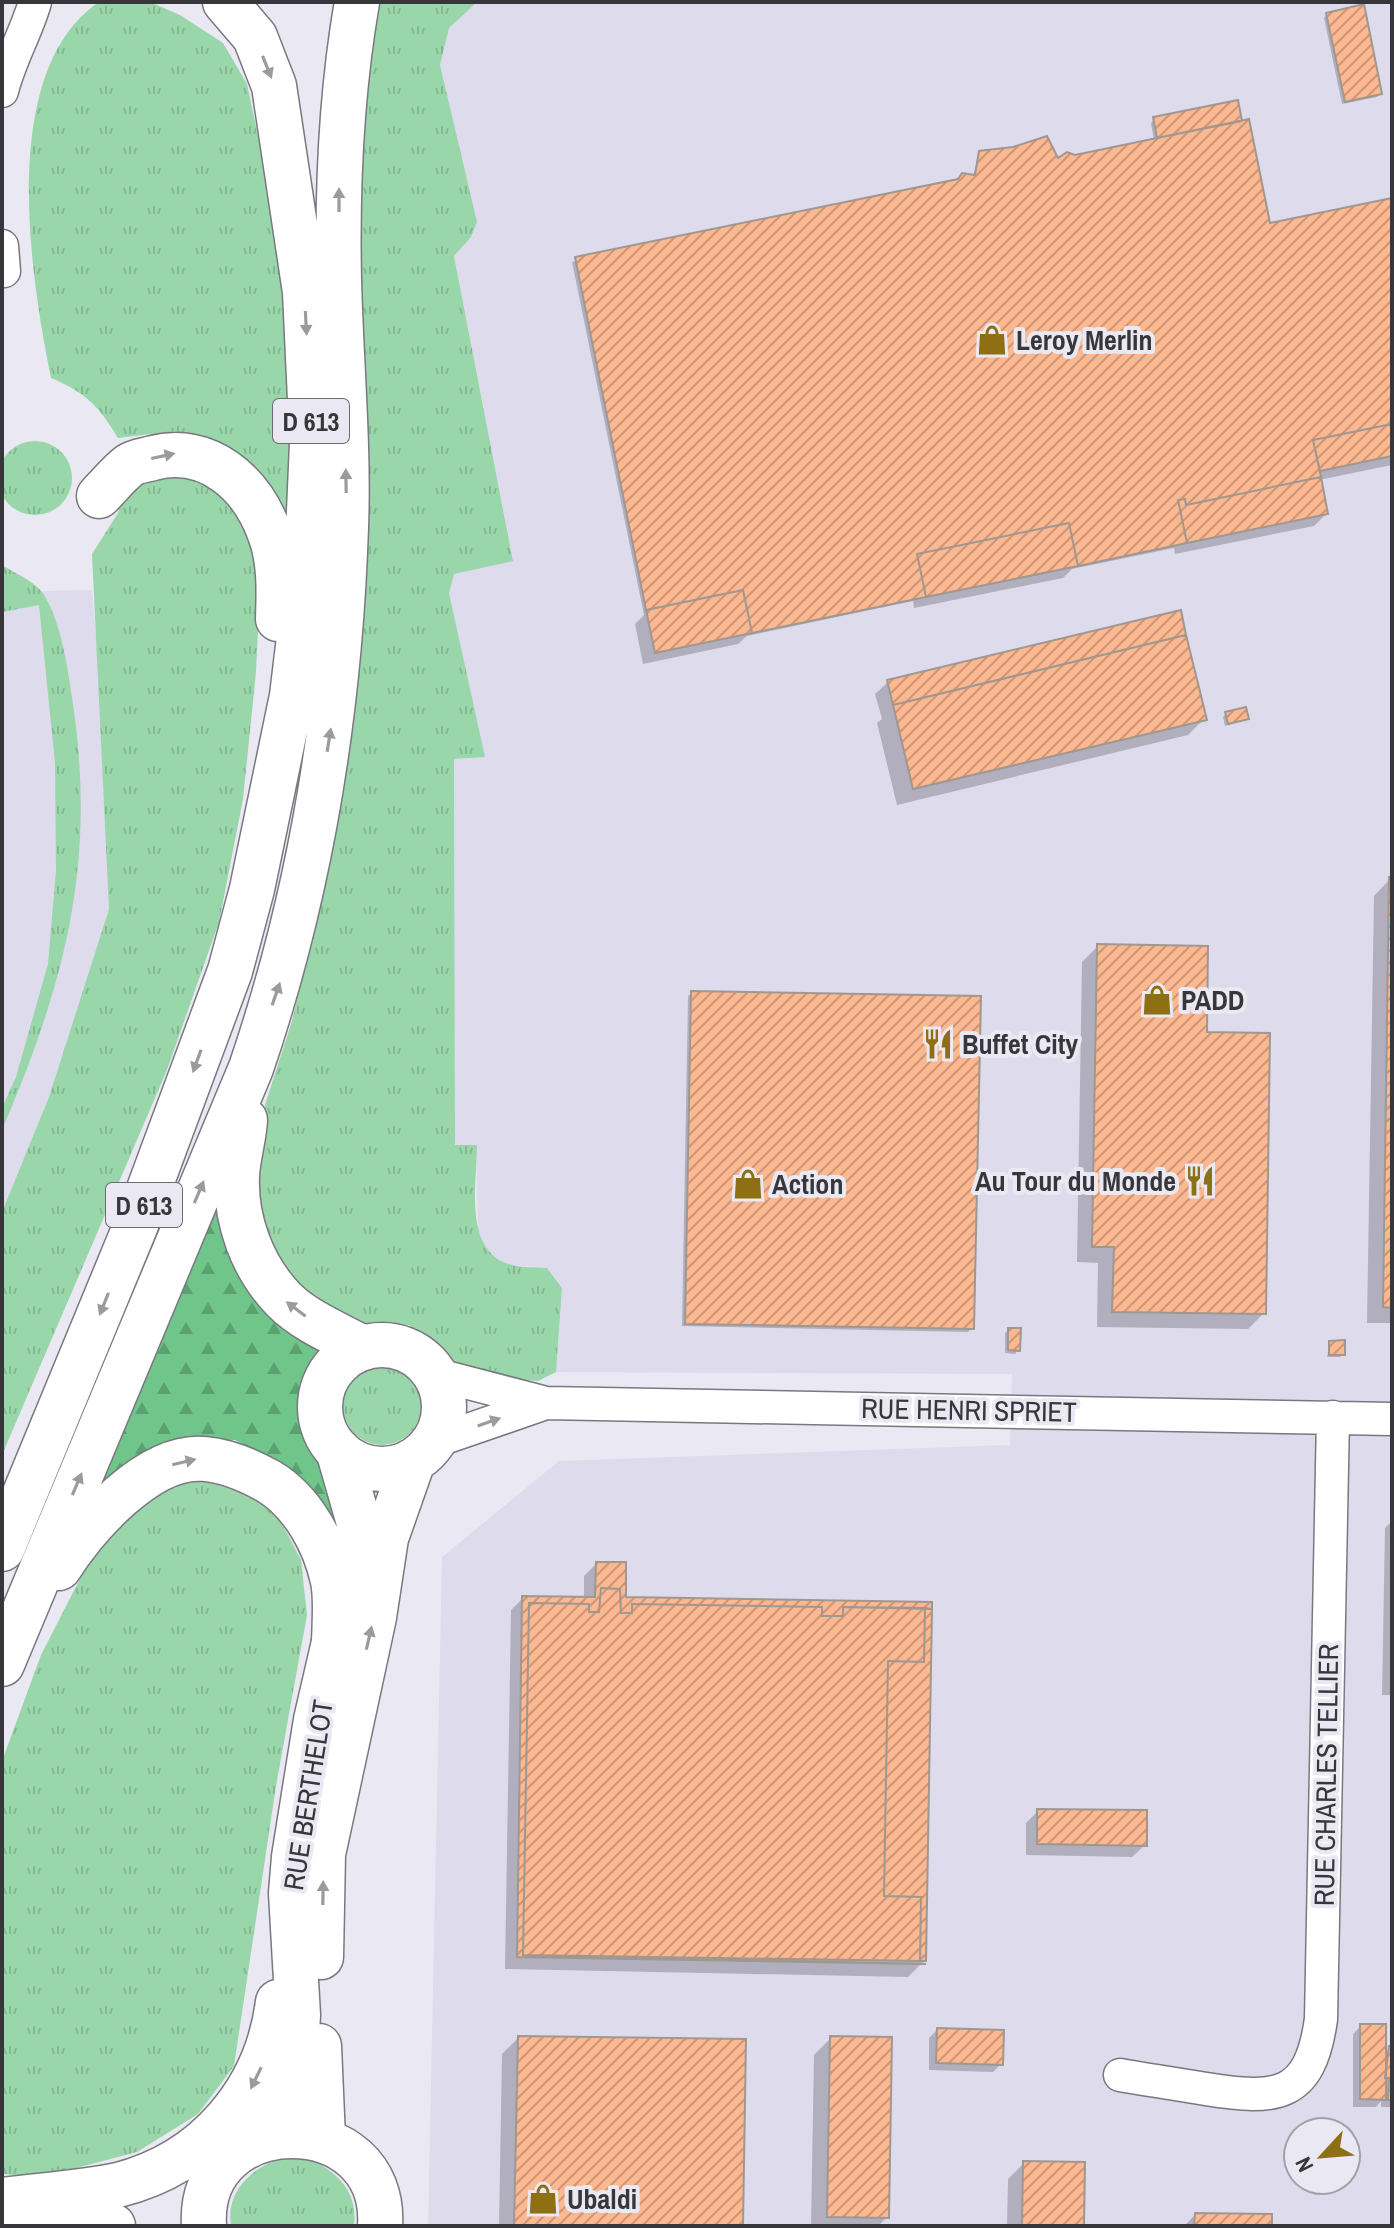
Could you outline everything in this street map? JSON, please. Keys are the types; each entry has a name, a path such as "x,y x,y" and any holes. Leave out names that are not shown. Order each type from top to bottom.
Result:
{"main road":[{"name":"D 613","path":"2,1549 151,1184 230,971 292,696 306,580 312,443 305,292 274,86 255,37 225,2"},
{"name":"D 613","path":"3,1661 251,1068 283,974 304,889 334,705 346,527 339,187 343,96 357,2"},
{"path":"99,496 132,464 174,453 201,457 238,483 270,533 279,578 275,703 258,852"},
{"path":"251,1068 237,1173 238,1215 250,1247 284,1301 304,1316 363,1348 397,1347 411,1353 434,1374 444,1408 423,1452 398,1467 366,1467 338,1450 322,1423 322,1392 337,1365 363,1348"},
{"name":"RUE BERTHELOT","path":"265,2138 286,2112 294,2078 298,2015 291,1893 309,1761 359,1523 338,1450"},
{"name":"RUE BERTHELOT","path":"323,2139 319,2085 323,1854 374,1617 386,1538 423,1452"},
{"path":"3,1661 62,1564 89,1526 123,1491 172,1465 203,1458 242,1467 278,1487 300,1510 318,1540 333,1583 334,1648"},
{"path":"2,2200 118,2185 176,2161 216,2132 250,2091 262,2065 276,2017 291,1893"},
{"path":"2,2200 153,2205 198,2186 241,2150 265,2138 294,2133 323,2139 344,2150 360,2166 373,2185 381,2214 380,2226"},
{"path":"204,2226 206,2202 222,2169"},
{"path":"2,2223 113,2226"}],"street":[{"path":"2,91 11,58 31,15 54,2"},
{"path":"434,1374 546,1403"},
{"path":"423,1452 546,1403"},
{"name":"RUE HENRI SPRIET","path":"546,1403 1392,1419"},
{"name":"RUE CHARLES TELLIER","path":"1120,2075 1256,2097 1280,2092 1302,2076 1317,2050 1321,2019 1333,1417"}],"shaded area":[{"path":"462,2 1392,2 1392,2226 428,2226 442,1557 559,1461 1010,1445 1012,1374 556,1372 562,1288 547,1268 512,1265 499,1260 487,1252 478,1236 476,1145 455,1146 454,759 484,757 449,593 454,574 513,560 454,256 471,237 476,222 440,65 449,28"},
{"path":"2,565 42,591 92,590 101,693 109,909 49,1097 2,1212"}],"green space":[{"path":"99,2 150,2 180,15 223,43 247,84 283,255 295,500 286,510 276,508 228,451 175,431 118,438 90,401 51,378 42,332 30,227 29,173 34,121 46,73 68,33"},
{"path":"380,2 477,2 449,28 440,65 477,222 471,237 454,256 513,561 454,574 449,593 485,757 454,759 455,1145 477,1145 476,1214 485,1245 494,1256 509,1264 547,1268 562,1288 556,1372 538,1381 465,1375 409,1325 365,1326 317,1306 277,1264 252,1205 262,1114 292,1021 323,887 355,201 371,14"},
{"path":"35,441 56,447 66,457 72,478 66,499 56,509 35,515 14,509 4,499 -2,478 4,457 14,447"},
{"path":"161,465 214,485 234,506 251,547 260,590 256,672 243,799 219,922 167,1070 2,1455 2,1212 49,1097 109,909 92,554 118,513 124,492"},
{"path":"2,565 29,580 42,592 58,626 71,691 81,809 71,916 60,968 44,1021 2,1130 2,1108 16,1077 48,964 56,871 55,763 39,605 2,612"},
{"path":"218,1189 321,1349 305,1374 302,1430 338,1490 340,1556 309,1493 273,1459 235,1440 188,1439 100,1487"},
{"path":"382,1367 397,1370 409,1379 418,1391 421,1406 418,1421 409,1433 397,1442 382,1445 367,1442 355,1433 346,1421 343,1406 346,1391 355,1379 367,1370"},
{"path":"205,1482 239,1490 276,1512 301,1560 307,1615 276,1786 234,2066 198,2114 137,2152 42,2177 2,2174 2,1761 41,1655 86,1567 125,1515 169,1483"},
{"path":"295,2155 320,2164 340,2179 352,2200 354,2226 231,2226 234,2198 248,2177 270,2163"}],"building":[{"path":"1364,4 1382,94 1345,102 1326,13"},
{"path":"1238,100 1242,121 1157,138 1153,117"},
{"name":"Leroy Merlin","path":"1249,119 1270,223 1392,198 1392,424 1313,440 1321,477 1186,505 1185,499 1178,500 1187,543 1078,566 1069,523 917,554 926,597 752,633 743,590 646,610 575,257 958,179 962,173 975,175 979,151 1013,147 1047,136 1058,158 1067,152 1075,155"},
{"path":"1392,424 1392,456 1320,471 1313,440"},
{"path":"1321,477 1328,514 1187,543 1178,500 1185,499 1186,505"},
{"path":"1069,523 1078,566 926,597 917,554"},
{"path":"743,590 752,633 655,653 646,610"},
{"path":"1181,610 1186,635 893,705 887,680"},
{"path":"1186,635 1207,720 913,789 893,705"},
{"path":"1246,707 1249,719 1228,724 1225,712"},
{"path":"1389,877 1392,877 1392,1308 1383,1307"},
{"path":"1097,944 1208,946 1207,1032 1270,1033 1266,1314 1112,1312 1114,1247 1092,1247"},
{"path":"691,991 981,996 974,1329 685,1324"},
{"path":"1008,1328 1021,1328 1020,1351 1008,1350"},
{"path":"1345,1340 1345,1355 1329,1355 1329,1341"},
{"path":"596,1562 626,1562 626,1597 932,1602 932,1609 843,1607 843,1616 822,1616 822,1607 632,1604 632,1613 621,1613 620,1589 601,1588 599,1612 589,1612 589,1604 529,1603 523,1955 926,1964 517,1957 522,1596 595,1597"},
{"path":"601,1588 620,1589 621,1613 632,1613 632,1604 822,1607 822,1616 843,1616 843,1607 925,1608 924,1662 888,1661 884,1896 921,1897 920,1961 523,1955 529,1603 589,1604 589,1612 599,1612"},
{"path":"925,1608 932,1609 926,1961 920,1961 921,1897 884,1896 888,1661 924,1662"},
{"path":"1037,1809 1147,1810 1147,1846 1037,1844"},
{"path":"1360,2024 1386,2024 1386,2100 1360,2099"},
{"path":"937,2028 1004,2030 1003,2065 936,2063"},
{"path":"518,2036 746,2039 743,2226 514,2226"},
{"path":"830,2036 892,2037 889,2218 827,2217"},
{"path":"1389,2046 1392,2046 1392,2100 1388,2100 1389,2078 1385,2078"},
{"path":"1023,2161 1085,2162 1084,2226 1022,2226"},
{"path":"1195,2213 1272,2214 1272,2226 1194,2226"}],"place":[{"name":"Leroy Merlin","path":"992,340"},
{"name":"PADD","path":"1157,1000"},
{"name":"Buffet City","path":"938,1044"},
{"name":"Au Tour du Monde","path":"1200,1181"},
{"name":"Action","path":"748,1184"},
{"name":"Ubaldi","path":"543,2199"}]}
